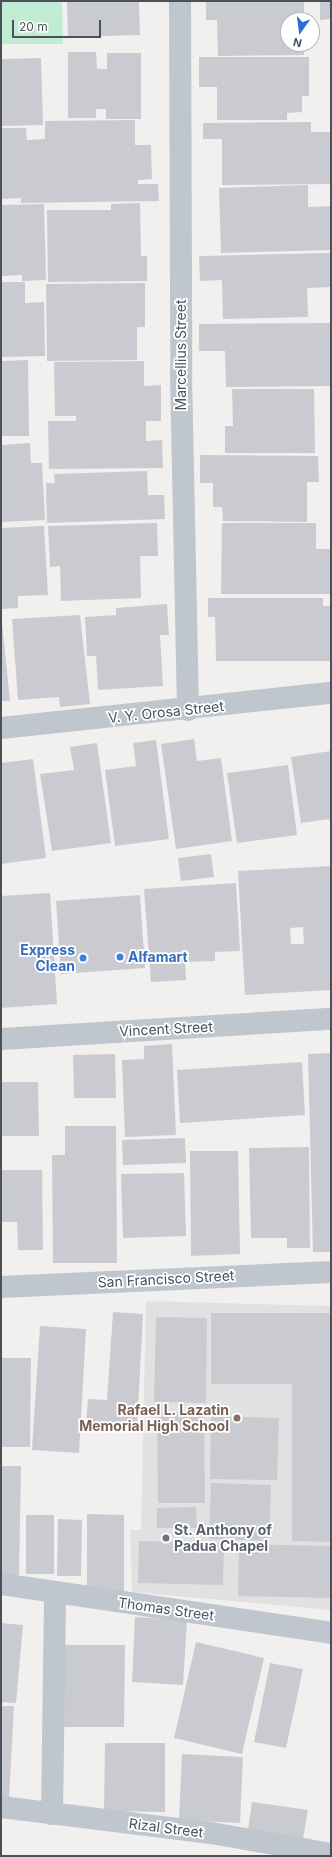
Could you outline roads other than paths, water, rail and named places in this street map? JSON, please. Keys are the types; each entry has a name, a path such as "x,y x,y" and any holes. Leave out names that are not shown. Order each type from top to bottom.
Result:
{"street":[{"name":"Marcellius Street","path":"180,1 181,374 188,710"},
{"name":"V. Y. Orosa Street","path":"1,728 188,710 331,693"},
{"name":"Vincent Street","path":"1,1039 331,1020"},
{"name":"San Francisco Street","path":"1,1286 331,1272"},
{"name":"Thomas Street","path":"1,1584 331,1633"},
{"path":"52,1814 55,1593"},
{"name":"Rizal Street","path":"1,1807 211,1833 331,1854"}],"place":[{"name":"Alfamart","path":"120,957"},
{"name":"Express Clean","path":"83,958"},
{"name":"Rafael L. Lazatin Memorial High School","path":"237,1418"},
{"name":"St. Anthony of Padua Chapel","path":"166,1538"}]}
